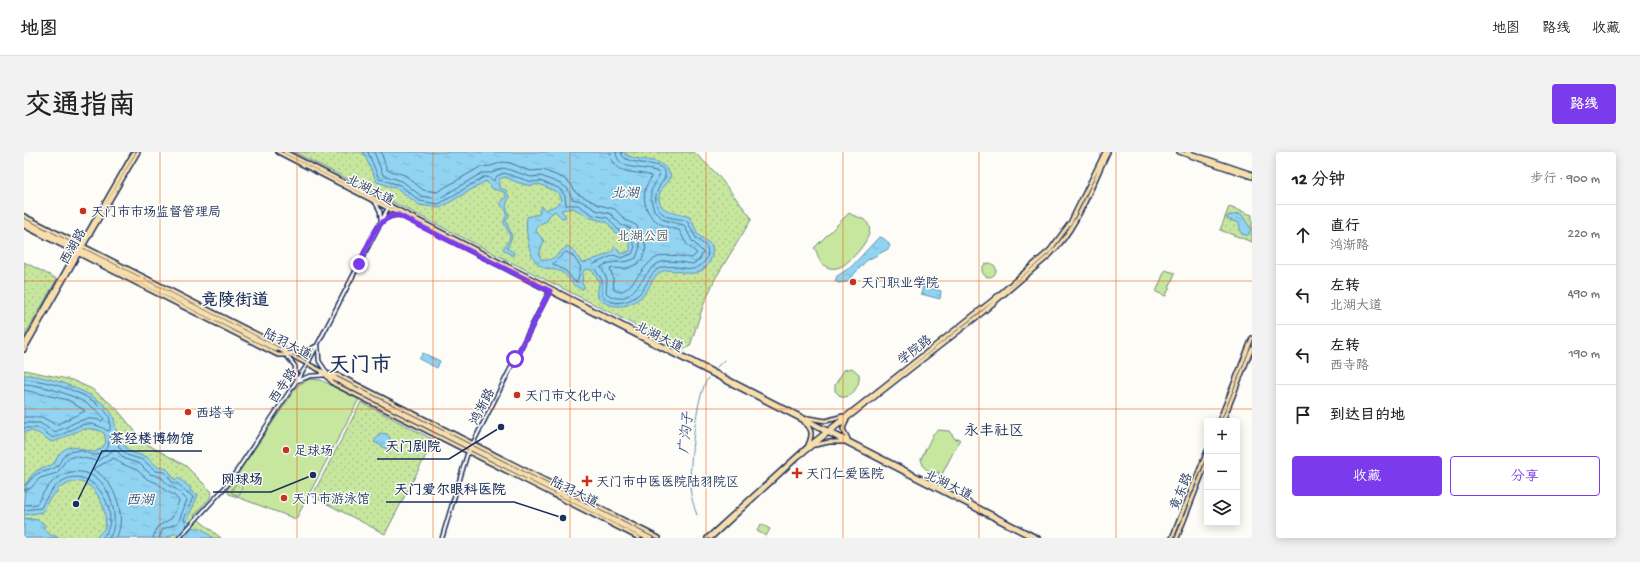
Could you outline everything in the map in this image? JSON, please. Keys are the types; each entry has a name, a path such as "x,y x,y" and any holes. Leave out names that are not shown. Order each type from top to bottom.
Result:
{"main road":[{"name":"西湖路","path":"24,350 134,152"},
{"name":"西湖路","path":"24,345 138,152"},
{"name":"北湖大道","path":"278,152 550,290"},
{"name":"北湖大道","path":"285,152 388,207 802,418 1033,538"},
{"name":"学院路","path":"707,538 827,431 992,300 1050,250 1070,223 1105,152"},
{"name":"学院路","path":"846,416 981,314 1054,251 1073,224 1108,152"},
{"path":"1179,152 1252,175"},
{"path":"1186,152 1252,175"},
{"path":"24,216 79,250"},
{"path":"24,223 79,250 278,355 287,354"},
{"name":"陆羽大道","path":"24,223 368,394 646,538"},
{"path":"1220,418 1252,338"},
{"path":"1224,418 1252,348"},
{"path":"326,374 338,375 461,437 471,448 639,538"},
{"path":"326,374 334,384 460,448 471,448 659,538"},
{"name":"陆羽大道","path":"326,374 650,538"},
{"path":"368,394 381,396"},
{"path":"391,408 395,415"},
{"path":"846,416 844,431 848,442 825,442 809,447 812,433 802,418 823,421 846,416"},
{"name":"北湖大道","path":"848,442 1038,538"},
{"name":"学院路","path":"710,538 809,447"},
{"name":"竟东路","path":"1172,538 1206,454"},
{"name":"竟东路","path":"1177,538 1204,470"}],"street":[{"path":"373,201 380,211 381,221 391,216 402,216"},
{"name":"西寺路","path":"179,538 239,469 307,365 388,207"},
{"name":"鸿渐路","path":"442,538 471,448 550,290"},
{"path":"287,354 304,353 318,344"},
{"path":"287,354 295,366 296,382 310,376 326,374 318,356 318,344"}],"green space":[{"name":"北湖公园","path":"294,152 694,152 716,173 750,216 751,220 715,279 703,306 690,346 684,350"},
{"path":"1229,207 1252,215 1252,242 1220,230"},
{"path":"849,213 865,220 870,231 865,243 844,265 836,268 828,268 819,260 817,252 814,248"},
{"path":"24,262 57,279 24,337"},
{"path":"986,263 992,263 996,267 996,273 992,277 986,277 982,273 982,267"},
{"path":"1165,270 1175,273 1166,296 1156,292"},
{"path":"852,368 859,374 859,382 855,390 849,396 841,397 835,391 835,385 844,370"},
{"name":"西湖","path":"24,370 72,380 92,389 115,407 145,443 186,466 212,492 210,498 194,516 221,538 24,538"},
{"path":"310,379 321,380 359,399 296,519 229,494 227,491 298,385"},
{"path":"361,402 434,440 385,534 312,496"},
{"path":"939,430 949,431 956,440 957,438 960,439 940,478 938,476 939,472 929,471 923,466 921,459 933,434"},
{"path":"242,474 246,476 239,496 231,491"},
{"path":"761,524 770,529 766,536 757,531"}],"water":[{"name":"北湖","path":"363,152 623,152 629,156 661,164 666,169 671,176 660,192 660,204 668,211 690,217 699,236 712,245 712,257 705,268 699,272 687,273 666,270 661,272 655,277 645,293 637,300 626,305 614,306 603,302 598,298 599,283 592,270 587,269 583,271 582,284 585,287 583,289 575,286 562,272 541,266 530,251 527,236 527,217 539,214 541,206 545,210 555,206 562,200 559,193 539,184 526,185 505,177 499,179 499,188 506,190 509,197 506,206 509,216 506,220 512,237 507,248 514,253 513,256 503,249 510,236 504,223 507,213 501,205 501,201 506,197 504,192 493,189 486,181 440,208 419,205 398,189 377,182","holes":["573,208 591,218 607,222 616,233 626,236 630,245 630,251 620,254 618,249 615,247 611,253 584,263 581,262 575,252 568,246 549,260 541,259 539,254 544,241 536,231 538,225 547,221 549,216 555,211 562,218 566,217 561,210"]},
{"path":"1242,215 1251,229 1248,235 1241,233 1239,223 1227,219 1227,216"},
{"path":"879,237 888,243 890,246 888,249 866,261 847,282 838,283 835,281 837,276 851,267"},
{"path":"923,286 941,291 940,299 921,294"},
{"path":"423,353 440,361 437,368 419,359"},
{"name":"西湖","path":"24,375 45,378 58,382 97,399 112,414 117,433 119,433 123,444 130,452 147,457 159,468 161,466 167,469 175,480 178,478 191,488 190,491 198,495 187,520 195,528 201,528 213,538 184,538 176,533 165,538 96,538 105,528 104,509 95,492 82,482 73,482 58,488 58,491 49,499 43,512 24,515 25,488 31,476 36,471 52,465 59,454 68,448 72,447 95,452 103,447 106,442 104,433 90,429 78,431 53,442 36,432 24,432"},
{"path":"380,433 387,434 390,438 387,449 374,442"},
{"path":"24,518 38,520 44,524 44,529 52,536 56,536 58,538 24,538"}],"waterway":[{"name":"广沟子","path":"717,367 724,360"},
{"name":"广沟子","path":"697,515 690,488 691,463 697,415 703,387 708,378"}],"place":[{"name":"天门市市场监督管理局","path":"83,211"},
{"name":"天门职业学院","path":"853,282"},
{"name":"天门市文化中心","path":"517,395"},
{"name":"西塔寺","path":"188,412"},
{"name":"天门剧院","path":"501,427"},
{"name":"足球场","path":"286,450"},
{"name":"天门仁爱医院","path":"797,473"},
{"name":"网球场","path":"313,475"},
{"name":"天门市中医医院陆羽院区","path":"587,481"},
{"name":"天门市游泳馆","path":"284,498"},
{"name":"茶经楼博物馆","path":"76,504"},
{"name":"天门爱尔眼科医院","path":"563,518"}],"district":[{"name":"竟陵街道","path":"235,299"},
{"name":"天门市","path":"360,364"},
{"name":"永丰社区","path":"994,430"}],"route":[{"path":"359,264 381,221 388,217 398,215 550,291 515,359"}]}
